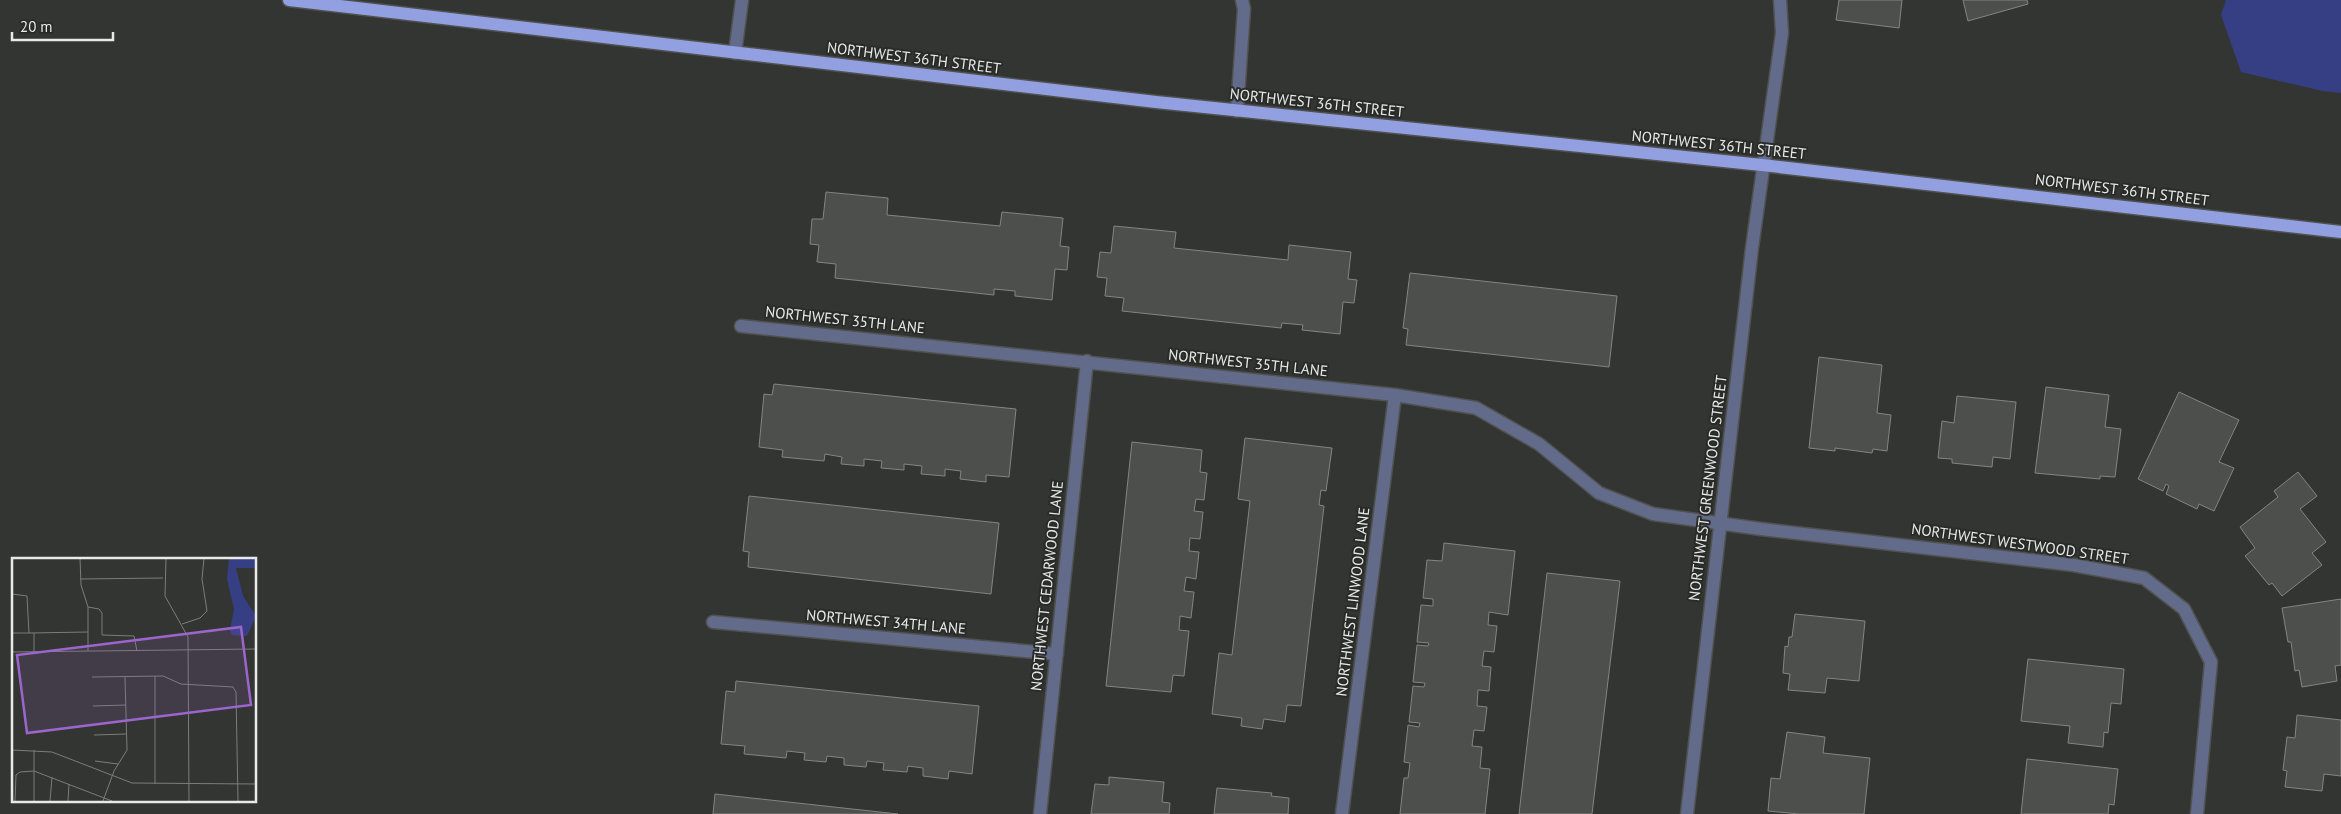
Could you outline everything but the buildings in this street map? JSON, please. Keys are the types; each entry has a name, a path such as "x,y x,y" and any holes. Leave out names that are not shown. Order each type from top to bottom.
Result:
{"main road":[{"name":"NORTHWEST 36TH STREET","path":"289,0 1236,111 1762,165 2341,232"}],"street":[{"path":"735,53 742,0"},
{"path":"1236,111 1244,9 1242,0"},
{"path":"1762,165 1782,32 1780,0"},
{"name":"NORTHWEST GREENWOOD STREET","path":"1687,814 1762,165"},
{"name":"NORTHWEST 35TH LANE","path":"741,326 1395,395 1476,408 1538,444 1599,493 1653,514 1720,523"},
{"name":"NORTHWEST CEDARWOOD LANE","path":"1040,814 1087,362"},
{"name":"NORTHWEST LINWOOD LANE","path":"1342,814 1395,395"},
{"name":"NORTHWEST WESTWOOD STREET","path":"1720,523 2073,565 2144,578 2184,610 2211,662 2197,814"},
{"name":"NORTHWEST 34TH LANE","path":"713,622 1057,654"}],"water":[{"path":"2226,0 2341,0 2341,93 2323,91 2241,72 2221,15"}]}
